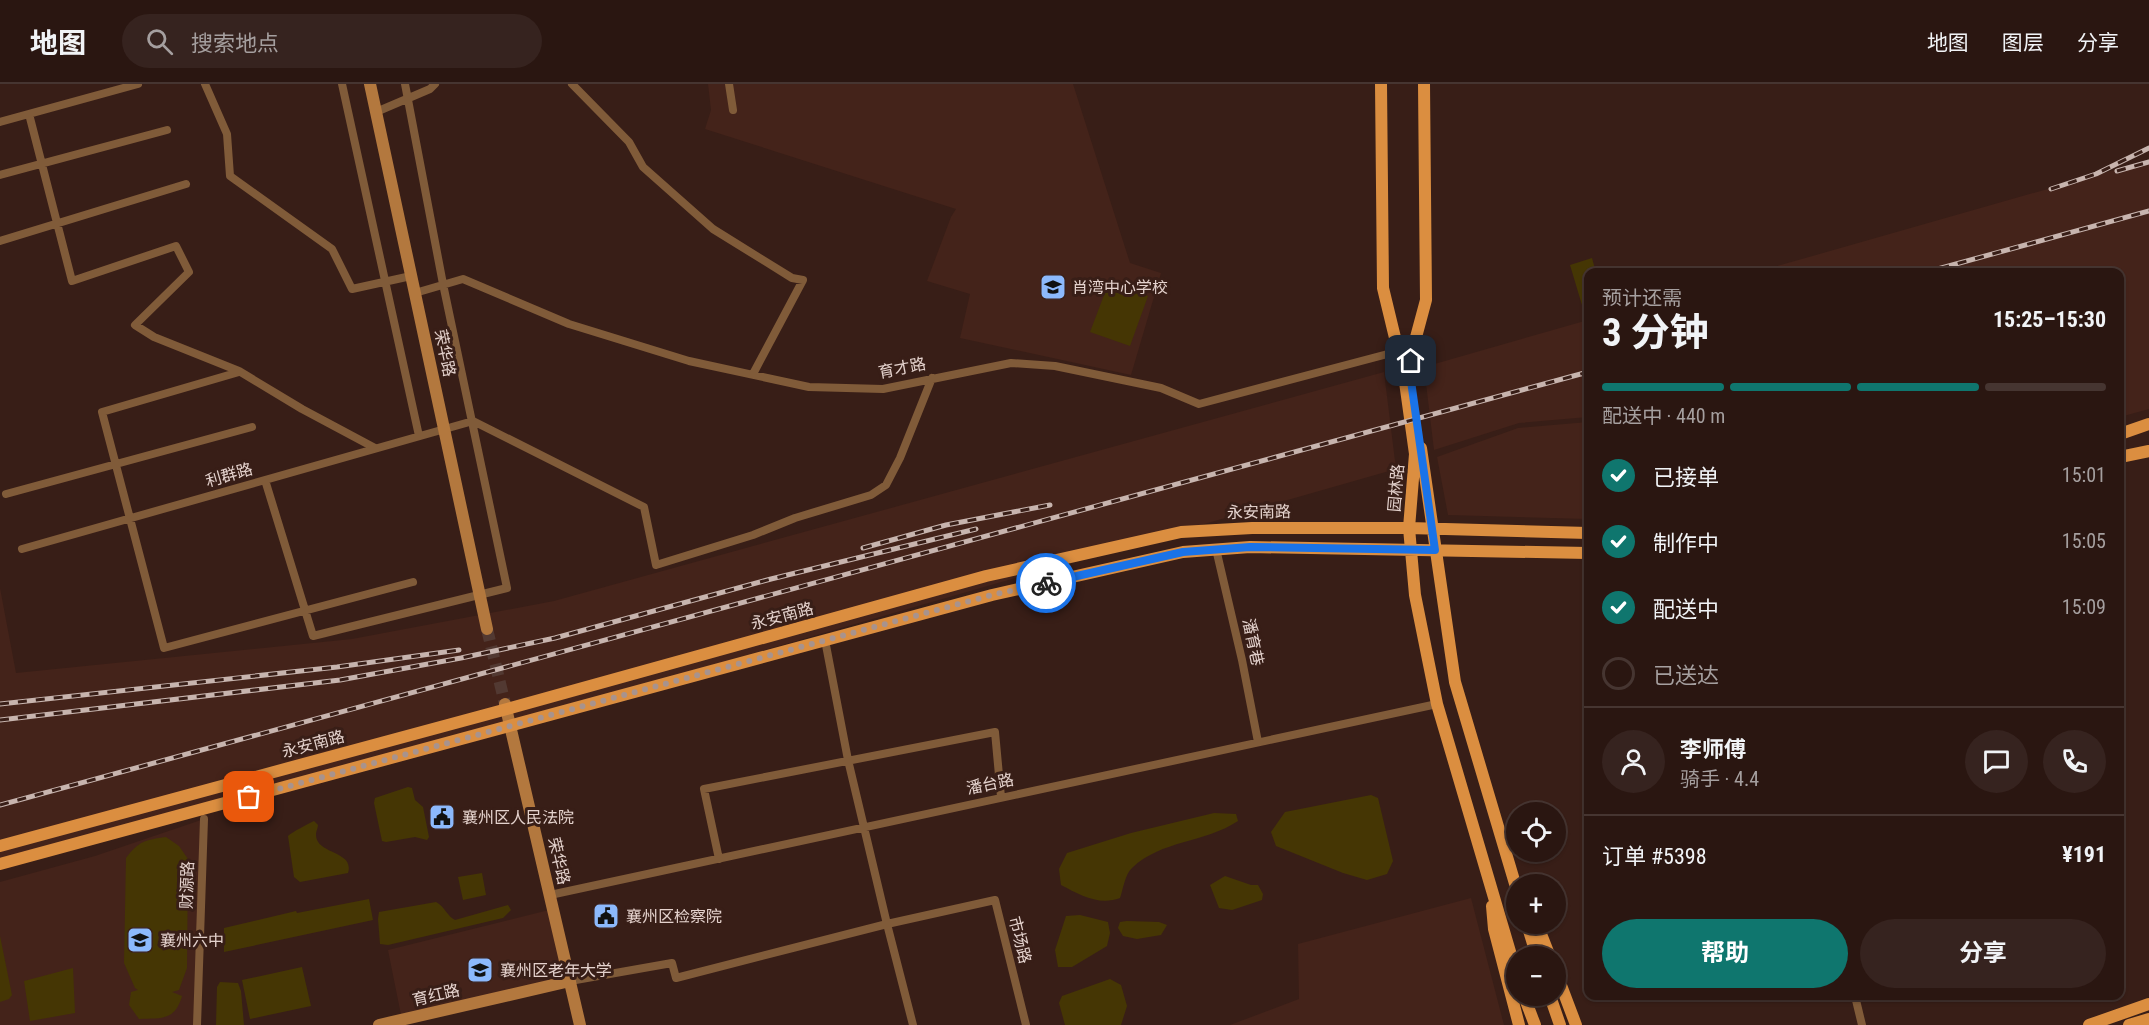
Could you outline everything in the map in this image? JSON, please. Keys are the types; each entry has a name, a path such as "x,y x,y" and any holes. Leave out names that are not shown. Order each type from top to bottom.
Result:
{"main road":[{"name":"荣华路","path":"370,84 487,629"},
{"name":"园林路","path":"1381,84 1383,288 1399,351 1415,454 1409,528 1415,595 1437,704 1508,946"},
{"name":"园林路","path":"1424,84 1426,300 1412,352 1410,374 1455,682 1513,874"},
{"path":"2124,433 2149,425"},
{"path":"2124,457 2146,451"},
{"name":"永安南路","path":"0,846 986,576 1181,532 1252,528 1409,528 1584,534"},
{"path":"0,864 992,595 1183,552 1250,547 1584,553"},
{"name":"荣华路","path":"506,707 580,1025"},
{"name":"园林路","path":"1491,887 1494,929 1519,1025"},
{"name":"育红路","path":"379,1025 570,981"},
{"path":"1566,998 1576,1025"},
{"path":"2089,1025 2149,1004"},
{"path":"1528,1006 1535,1025"},
{"path":"1553,1006 1560,1025"},
{"path":"2129,1025 2149,1019"}],"street":[{"path":"0,122 138,84"},
{"path":"205,84 227,134 230,177 332,249 352,289 411,276"},
{"path":"342,84 419,436"},
{"path":"265,480 313,636 507,588 405,84"},
{"path":"376,112 430,89 435,84"},
{"path":"572,84 629,142 643,167 712,229 792,278 803,280 753,374"},
{"path":"729,84 733,110"},
{"path":"29,114 72,281 176,246 189,272 135,325 154,337 239,371 302,409 375,448"},
{"path":"0,175 167,130"},
{"path":"0,241 186,184"},
{"name":"育才路","path":"415,293 462,279 569,324 689,361 808,387 883,389 1011,363 1055,366 1161,388 1199,404 1399,351"},
{"path":"239,371 102,412 164,648 413,582"},
{"path":"473,421 644,507 656,565 871,495 886,484 900,458 932,378"},
{"name":"利群路","path":"22,549 473,421"},
{"path":"6,494 252,427"},
{"name":"潘育巷","path":"1216,549 1242,660 1257,742"},
{"path":"825,640 863,827 913,1025"},
{"name":"潘台路","path":"550,895 1437,704"},
{"path":"719,859 704,789 995,732 1001,797"},
{"name":"财源路","path":"197,1025 204,819"},
{"name":"市场路","path":"887,924 995,900 1026,1025"},
{"path":"570,981 672,963 676,978 887,924"},
{"path":"1856,1000 1862,1025"}],"shaded area":[{"path":"708,84 1073,84 1130,263 1161,273 1131,375 960,338 970,294 927,281 956,209 705,129 711,110"},
{"path":"2149,160 2149,409 2124,416 2124,268 1771,268"},
{"path":"1592,258 1595,268 1584,268 1584,304 1582,305 1570,265"},
{"path":"1109,282 1148,296 1130,346 1090,332"},
{"path":"1584,321 1584,417 1519,423 1434,450 1424,367"},
{"path":"1384,372 1396,469 674,676 0,863 0,588 16,673 352,639 554,601"},
{"path":"1584,422 1584,519 1448,515 1437,457 1518,428"},
{"path":"408,787 412,788 415,800 423,807 429,837 427,840 415,837 382,841 375,798"},
{"path":"1371,795 1378,798 1393,861 1387,874 1367,880 1343,873 1276,846 1271,832 1285,812"},
{"path":"1214,813 1236,814 1238,821 1212,834 1156,852 1144,859 1130,871 1120,898 1097,900 1082,896 1061,885 1059,869 1067,853 1131,833"},
{"name":"襄州六中","path":"204,819 197,1025 0,1025 0,882 95,856"},
{"path":"314,821 318,825 317,841 346,860 349,866 348,873 300,882 294,877 288,836"},
{"path":"166,837 179,846 188,859 187,968 179,990 172,992 182,996 175,1010 166,1016 139,1019 129,1005 131,992 138,990 124,963 126,858 143,842"},
{"path":"482,873 486,895 463,900 458,877"},
{"path":"1225,876 1251,885 1258,885 1263,894 1262,900 1232,910 1219,908 1210,885"},
{"path":"1471,898 1504,1025 1230,1025 1299,999 1298,944"},
{"path":"369,899 373,920 224,952 224,928 296,911 297,913"},
{"path":"436,902 455,920 508,905 511,910 503,918 388,945 380,944 379,912"},
{"name":"襄州区老年大学","path":"553,909 570,981 402,1020 388,950"},
{"path":"1080,915 1108,922 1110,933 1107,946 1072,967 1058,967 1055,950 1066,916"},
{"path":"1120,922 1159,922 1167,925 1161,935 1137,939 1123,936 1118,928"},
{"path":"0,936 12,995 9,999 0,1002"},
{"path":"302,967 311,1006 250,1019 242,980"},
{"path":"73,968 75,1013 30,1021 24,981"},
{"path":"1110,979 1121,985 1127,1006 1121,1025 1065,1025 1059,1003 1062,996"},
{"path":"220,982 238,983 241,991 244,1025 216,1025 217,987"}],"tunnel":[{"path":"487,629 505,704"}],"railway":[{"path":"2051,189 2096,174 2149,148"},
{"path":"2117,171 2149,162"},
{"path":"1941,268 2149,211"},
{"path":"0,805 1584,373"},
{"path":"863,548 946,525 1050,505"},
{"path":"0,720 340,680 461,658 555,638 771,579 976,529"},
{"path":"0,704 337,667 459,650"}],"way so far":[{"path":"249,797 992,595 1046,583"}],"place":[{"name":"肖湾中心学校","path":"1053,287"},
{"name":"襄州区人民法院","path":"442,817"},
{"name":"襄州区检察院","path":"606,916"},
{"name":"襄州六中","path":"140,940"},
{"name":"襄州区老年大学","path":"480,970"}],"route":[{"path":"1046,583 1183,552 1250,547 1435,550 1410,374 1411,361"}]}
